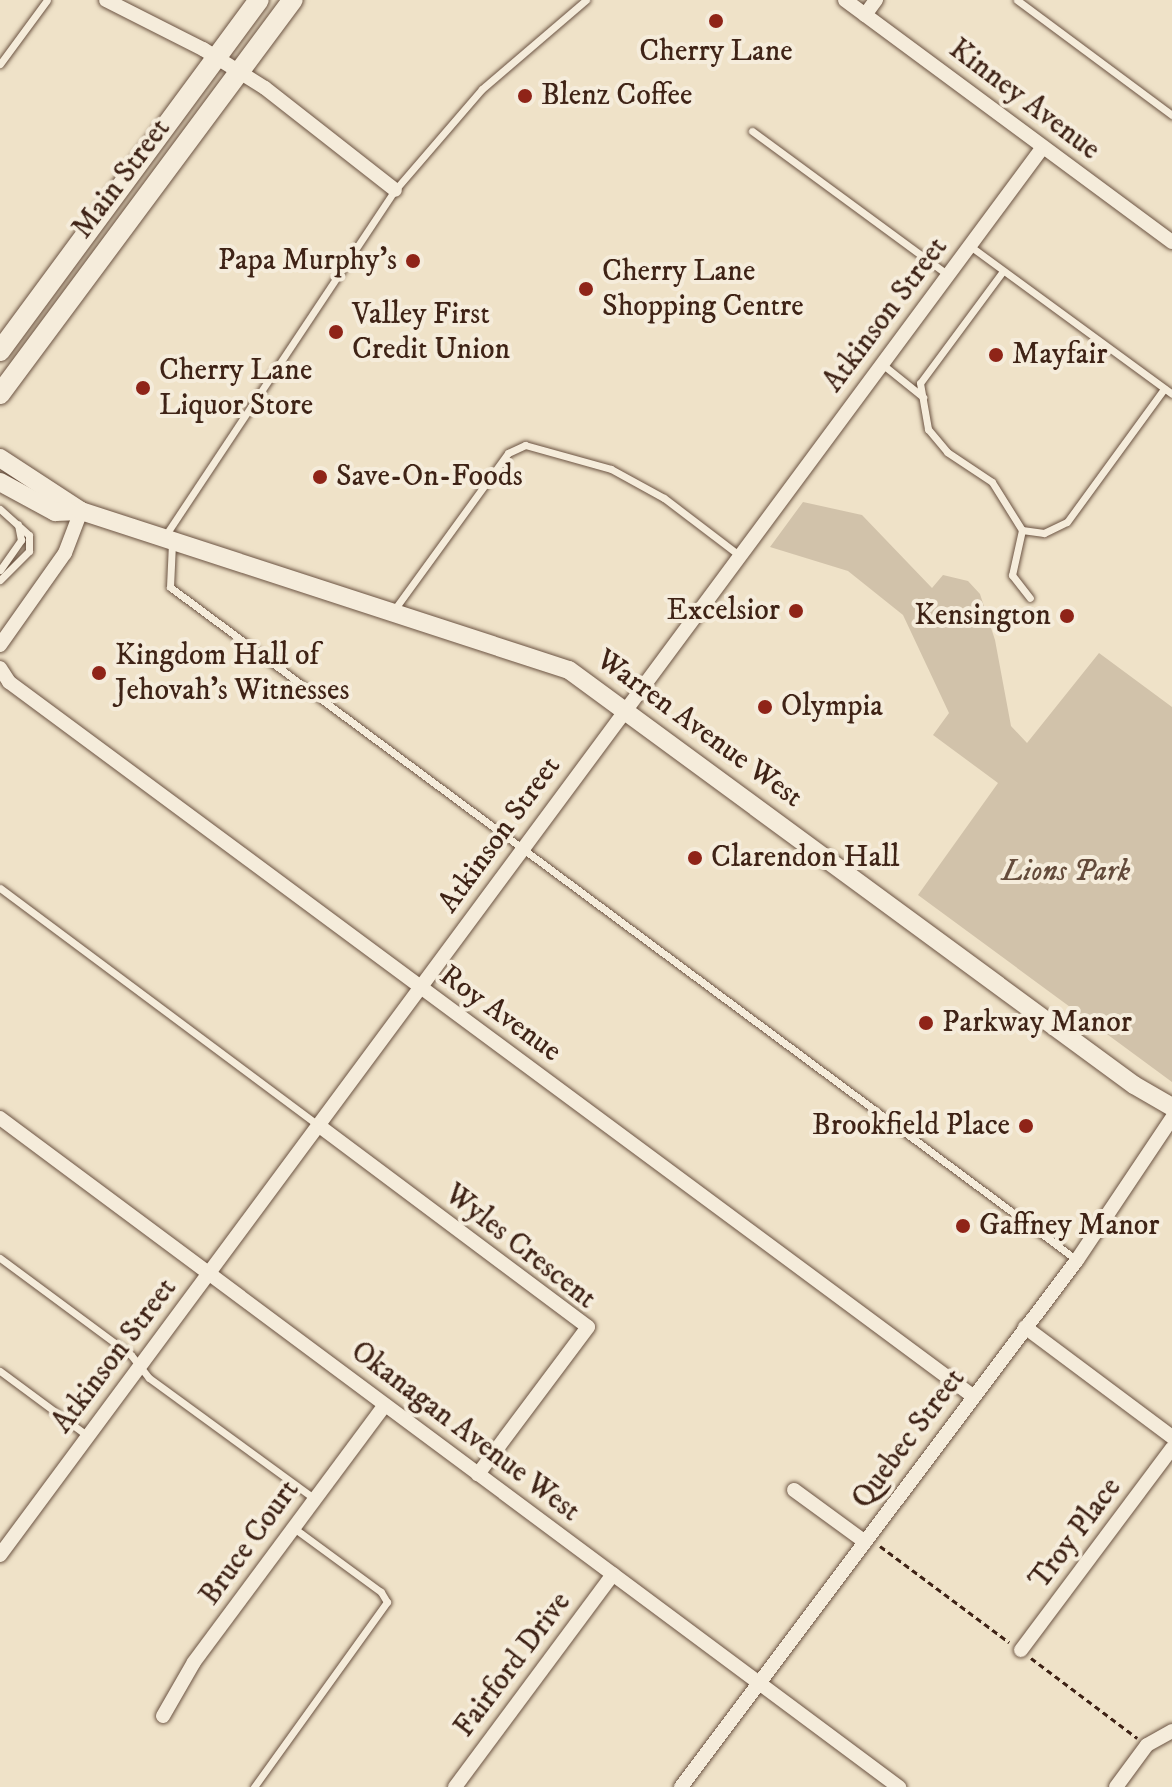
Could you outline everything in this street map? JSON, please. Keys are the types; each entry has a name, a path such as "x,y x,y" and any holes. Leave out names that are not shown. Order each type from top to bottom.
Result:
{"main road":[{"name":"Main Street","path":"0,351 259,0"},
{"name":"Main Street","path":"0,394 293,0"}],"street":[{"path":"106,0 239,72 395,190"},
{"name":"Kinney Avenue","path":"845,0 1172,242"},
{"path":"865,15 876,0"},
{"name":"Atkinson Street","path":"0,1555 1043,147"},
{"name":"Warren Avenue West","path":"0,458 81,511 569,670 627,708 1134,1085 1172,1107"},
{"name":"Warren Avenue West","path":"0,482 55,512 81,511"},
{"path":"0,645 65,553 81,511"},
{"name":"Roy Avenue","path":"0,668 9,682 973,1396"},
{"name":"Okanagan Avenue West","path":"0,1118 899,1787"},
{"name":"Quebec Street","path":"681,1787 1077,1260 1172,1118"},
{"name":"Wyles Crescent","path":"318,1125 588,1327 478,1474"},
{"path":"1025,1327 1172,1437"},
{"name":"Bruce Court","path":"163,1716 194,1662 385,1405"},
{"name":"Troy Place","path":"1021,1650 1172,1448"},
{"path":"794,1490 865,1542"},
{"name":"Fairford Drive","path":"455,1787 613,1574"},
{"path":"1116,1787 1147,1745 1172,1731"}],"lane":[{"path":"0,64 47,0"},
{"path":"586,0 482,89 395,190 168,539 170,587 1077,1260"},
{"path":"1017,0 1172,115"},
{"path":"752,131 948,275"},
{"path":"970,246 1168,392 1067,522 1044,533 1022,530"},
{"path":"1003,271 920,383 928,429 947,452 992,482 1022,530 1012,575 1030,598"},
{"path":"882,364 923,397"},
{"path":"392,611 508,453 525,445 611,469 664,498 740,556"},
{"path":"0,509 29,535 29,551 0,580"},
{"path":"0,570 21,540 17,522"},
{"path":"0,888 318,1125"},
{"path":"0,1258 131,1355 140,1367 315,1499"},
{"path":"0,1371 88,1436"},
{"path":"254,1787 387,1602 381,1592 294,1528"}],"green space":[{"name":"Lions Park","path":"803,502 862,515 932,588 943,575 968,581 980,594 995,640 1011,726 1027,743 1099,653 1172,707 1172,1082 918,895 998,783 933,735 949,713 903,615 848,571 770,547"}],"place":[{"name":"Cherry Lane","path":"716,21"},
{"name":"Blenz Coffee","path":"525,96"},
{"name":"Papa Murphy's","path":"413,261"},
{"name":"Cherry Lane Shopping Centre","path":"586,289"},
{"name":"Valley First Credit Union","path":"336,332"},
{"name":"Mayfair","path":"996,355"},
{"name":"Cherry Lane Liquor Store","path":"143,388"},
{"name":"Save-On-Foods","path":"320,477"},
{"name":"Excelsior","path":"796,611"},
{"name":"Kensington","path":"1067,616"},
{"name":"Kingdom Hall of Jehovah's Witnesses","path":"99,673"},
{"name":"Olympia","path":"765,707"},
{"name":"Clarendon Hall","path":"695,858"},
{"name":"Parkway Manor","path":"926,1023"},
{"name":"Brookfield Place","path":"1026,1126"},
{"name":"Gaffney Manor","path":"963,1226"}]}
